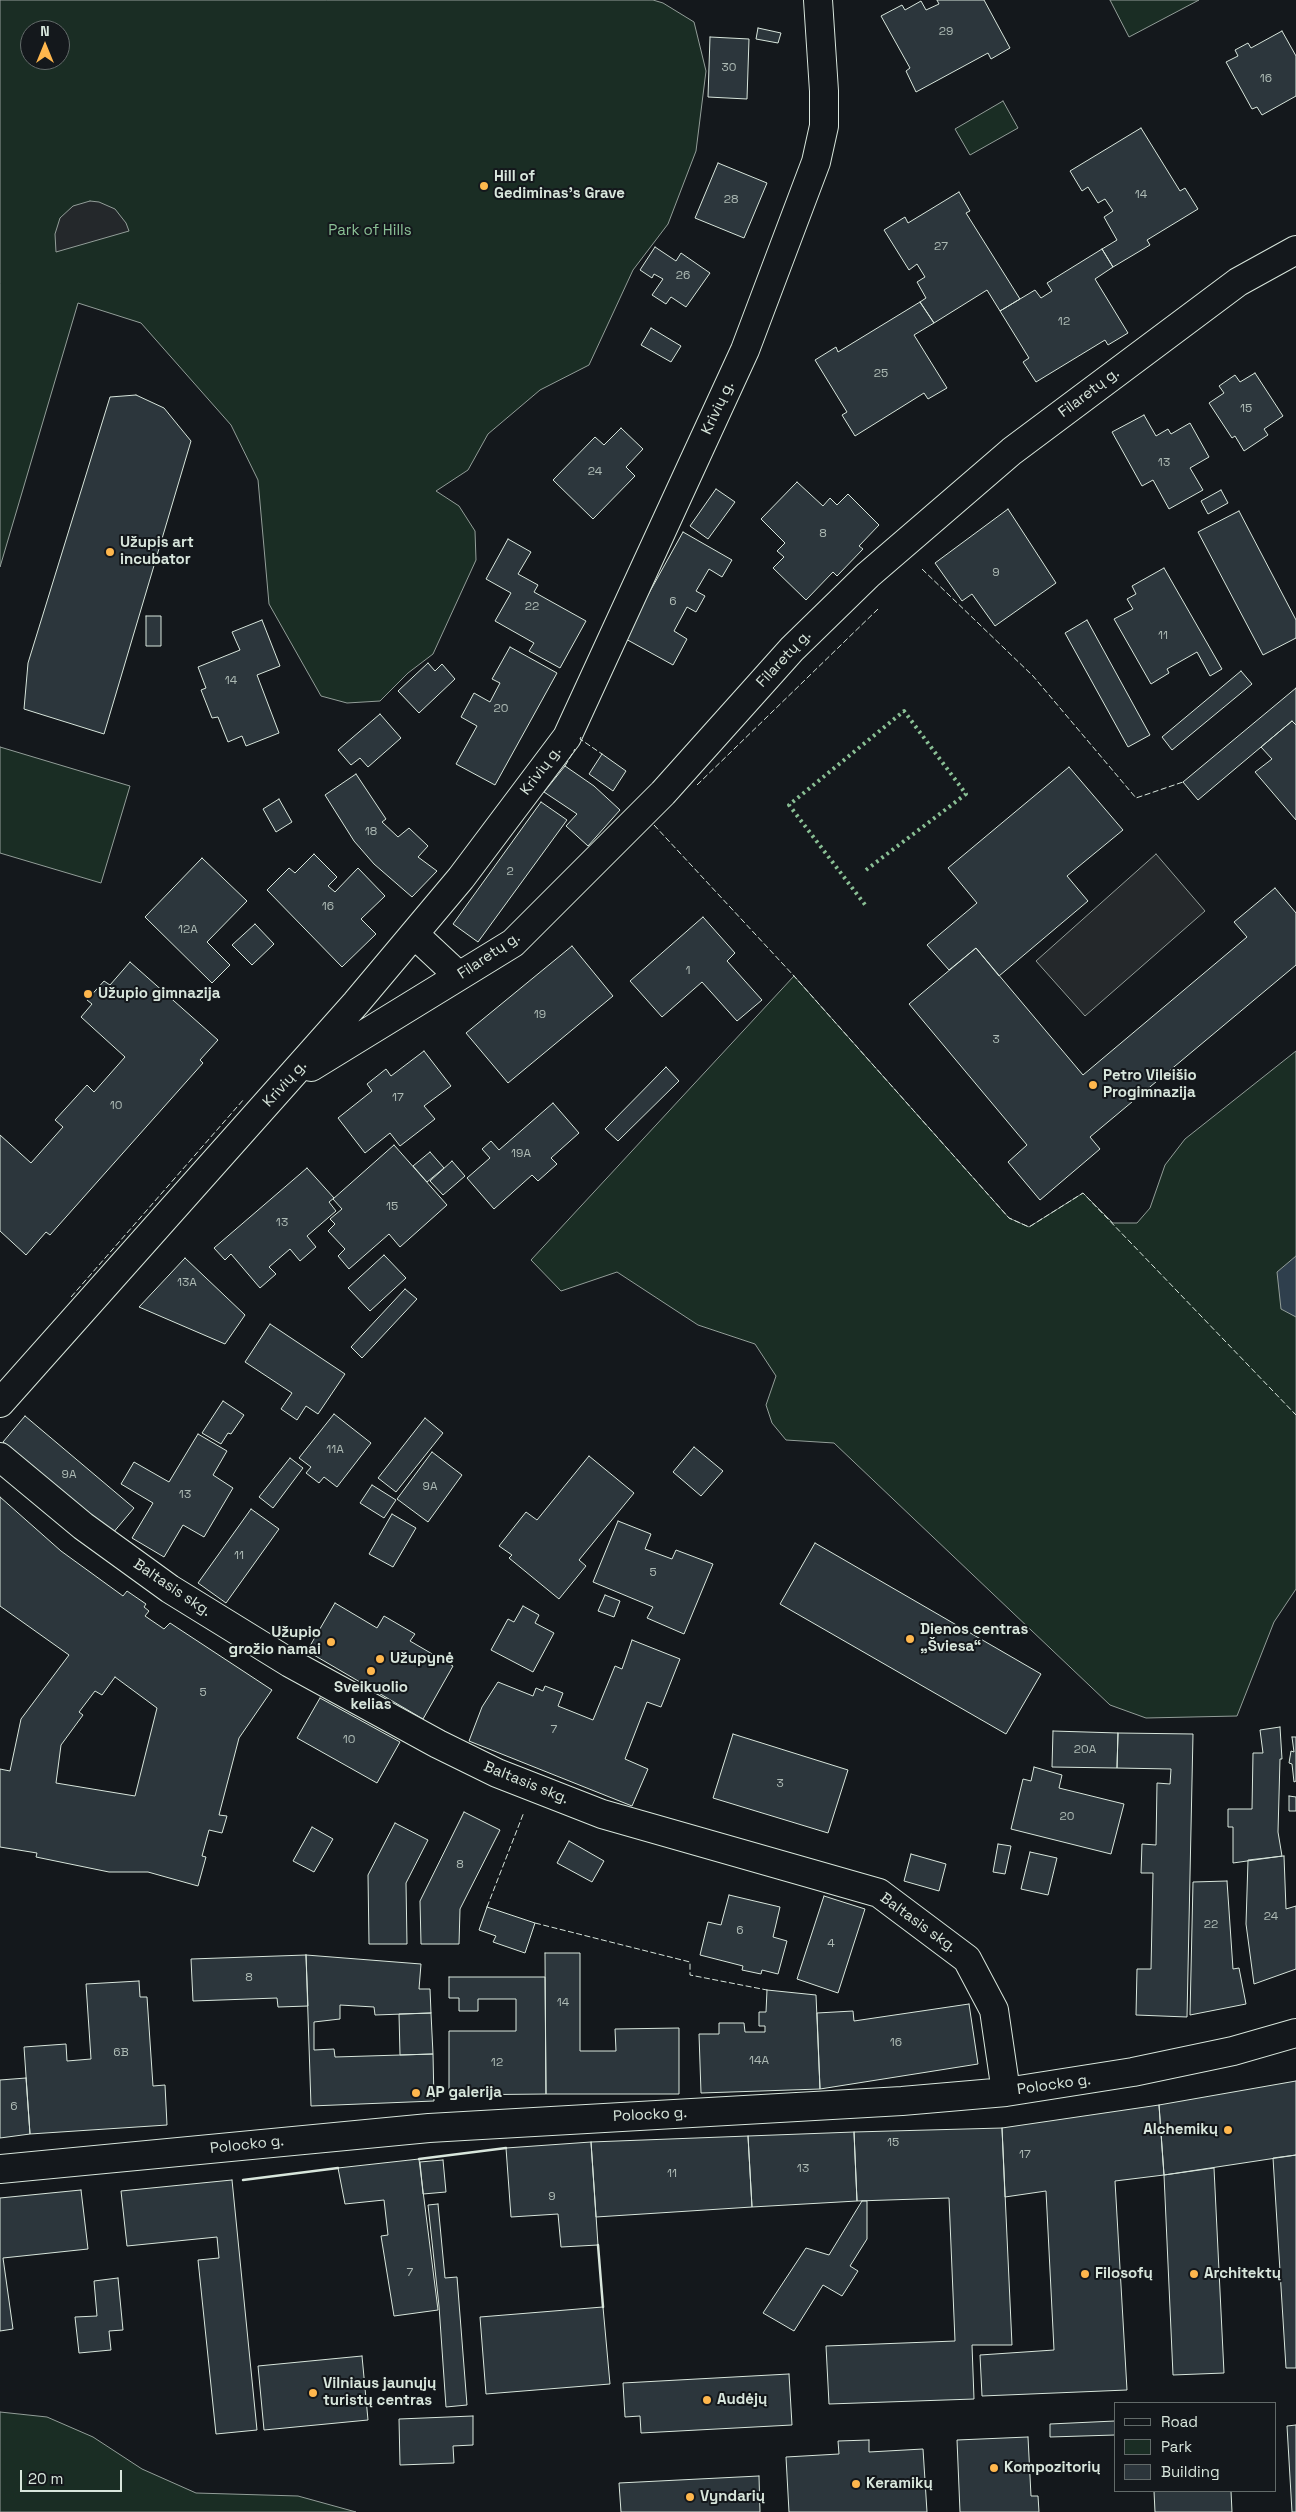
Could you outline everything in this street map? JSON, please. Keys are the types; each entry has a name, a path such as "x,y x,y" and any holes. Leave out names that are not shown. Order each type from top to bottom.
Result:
{"street":[{"name":"Krivių g.","path":"0,1404 158,1224 288,1081 414,934 471,864 566,737 745,350 816,162 824,126 824,91 818,0"},
{"name":"Filaretų g.","path":"288,1081 513,943 663,793 792,649 868,575 1012,451 1238,282 1296,250"},
{"path":"414,934 459,976"},
{"name":"Baltasis skg.","path":"0,1457 83,1526 170,1589 290,1663 438,1744 497,1773 602,1814 879,1893 967,1958 994,2010 1006,2092"},
{"name":"Polocko g.","path":"0,2170 430,2128 902,2101 1006,2092 1100,2078 1160,2066 1233,2051 1296,2033"}],"green space":[{"name":"Park of Hills","path":"0,0 653,0 663,3 694,22 706,71 696,151 668,224 633,270 589,365 540,390 488,434 468,470 436,491 459,506 475,531 476,560 433,654 408,673 380,701 347,703 321,696 269,604 258,480 231,425 141,323 78,303 0,567"},
{"path":"1110,0 1199,0 1129,37"},
{"path":"1003,101 1018,128 970,155 955,129"},
{"path":"0,747 130,786 101,883 0,853"},
{"path":"794,976 1009,1218 1029,1227 1083,1193 1113,1223 1137,1223 1150,1208 1165,1165 1185,1139 1296,1051 1296,1589 1274,1622 1237,1716 1146,1718 1110,1705 834,1443 786,1440 772,1423 766,1405 776,1376 755,1344 698,1325 617,1272 561,1291 531,1260"},
{"path":"0,2412 47,2417 93,2437 142,2469 196,2493 298,2496 356,2512 0,2512"}],"shaded area":[{"path":"90,201 99,202 115,209 126,223 129,231 56,252 55,234 60,218 73,206"},
{"path":"1156,854 1205,911 1085,1016 1036,961"}],"water":[{"path":"1296,1256 1296,1317 1281,1309 1277,1272"}],"building":[{"path":"937,0 984,0 1010,48 991,59 988,53 916,92 906,71 910,68 881,16 902,5 905,10 921,1 926,10 939,4"},
{"path":"758,28 781,33 778,43 756,39"},
{"path":"1282,31 1296,56 1296,96 1262,115 1257,107 1252,109 1226,62 1238,56 1235,50 1248,43 1251,48"},
{"path":"710,37 749,39 747,99 708,97"},
{"path":"1141,128 1180,191 1185,188 1198,209 1147,240 1150,245 1113,267 1102,249 1117,240 1104,217 1113,211 1105,199 1098,203 1088,187 1082,191 1070,171"},
{"path":"718,163 767,183 744,238 695,218"},
{"path":"959,192 970,211 966,213 1020,299 1000,311 987,290 934,323 920,302 926,298 917,282 925,277 917,264 909,270 884,230 905,217 908,223"},
{"path":"655,247 676,261 681,253 710,273 686,307 671,297 666,304 652,295 663,279 654,274 652,278 640,270"},
{"path":"1102,249 1113,267 1095,279 1128,333 1108,345 1105,340 1036,382 1023,362 1029,358 1000,311 1035,290 1041,298 1052,291 1047,283"},
{"path":"920,302 934,323 914,335 947,388 928,399 924,393 855,436 842,415 847,412 815,360 836,347 838,352"},
{"path":"651,328 681,346 671,362 641,345"},
{"path":"1255,373 1283,416 1264,429 1268,435 1244,451 1235,436 1232,438 1209,403 1224,393 1219,386 1235,375 1240,382"},
{"name":"Užupis art incubator","path":"136,395 164,408 191,441 104,734 24,709 28,663 110,397"},
{"path":"1144,415 1156,436 1168,429 1171,434 1190,423 1209,457 1190,468 1203,490 1169,509 1153,480 1142,486 1112,432"},
{"path":"621,428 643,449 626,467 635,476 593,519 553,480 595,437 604,445"},
{"path":"797,482 823,506 830,498 837,505 848,494 879,525 859,546 863,549 837,576 833,572 806,600 773,568 784,557 777,551 785,543 761,519"},
{"path":"716,489 735,502 708,539 690,526"},
{"path":"1221,490 1228,503 1208,514 1201,501"},
{"path":"1008,509 1056,583 995,626 972,594 962,601 935,563"},
{"path":"1239,511 1296,620 1296,638 1263,655 1198,532"},
{"path":"683,532 732,560 722,577 709,569 696,591 705,596 696,612 687,607 674,631 687,639 673,665 624,638"},
{"path":"508,539 531,552 518,574 538,585 534,592 586,621 560,668 529,651 534,643 495,621 511,593 486,579"},
{"path":"1164,568 1222,669 1210,676 1197,652 1167,669 1169,673 1151,684 1114,619 1133,609 1127,599 1136,594 1132,586"},
{"path":"146,616 161,616 161,646 146,646"},
{"path":"262,620 280,666 257,675 279,733 246,746 242,736 228,742 218,717 212,718 201,690 206,688 198,667 240,650 232,632"},
{"path":"1087,620 1150,735 1128,747 1065,633"},
{"path":"510,647 557,673 495,785 456,764 477,726 461,717 474,693 490,702 500,683 492,679"},
{"path":"428,663 435,671 442,664 455,679 419,713 398,691"},
{"path":"1241,671 1252,684 1172,750 1162,737"},
{"path":"1296,688 1296,725 1292,721 1198,800 1183,782"},
{"path":"380,714 401,738 368,767 360,758 351,765 338,750"},
{"path":"1292,721 1296,725 1296,820 1255,772 1272,759 1261,747"},
{"path":"602,754 626,771 613,791 589,774"},
{"path":"565,766 594,786 620,810 588,846 566,826 577,814 544,792"},
{"path":"1069,767 1123,830 1067,876 1088,901 999,976 976,948 949,970 927,945 977,903 948,868"},
{"path":"356,774 386,819 382,822 398,837 409,828 428,846 418,857 437,871 412,897 374,864 354,841 325,795"},
{"path":"279,799 292,822 276,832 263,809"},
{"path":"541,802 567,820 478,942 453,924"},
{"path":"314,854 337,877 328,886 335,892 358,868 385,896 361,919 376,934 342,967 267,890 289,868 295,873"},
{"path":"202,858 247,901 207,942 230,965 212,983 145,917"},
{"path":"1275,888 1296,913 1296,965 1090,1137 1100,1149 1040,1200 1008,1162 1027,1145 909,1004 976,948 1083,1075 1247,937 1234,922"},
{"path":"703,917 735,953 727,961 762,1000 737,1021 702,982 662,1017 630,981"},
{"path":"255,924 274,944 252,965 232,945"},
{"path":"572,946 613,996 508,1083 466,1033"},
{"path":"130,962 218,1040 200,1060 203,1063 50,1235 46,1232 26,1255 0,1231 0,1135 31,1163 63,1127 55,1120 87,1085 94,1092 125,1057 81,1017 92,1004 87,1000 104,981 110,985"},
{"path":"424,1051 451,1086 424,1106 435,1119 400,1146 390,1133 365,1153 338,1118 372,1091 367,1084 386,1069 391,1076"},
{"path":"666,1067 679,1081 618,1141 605,1129"},
{"path":"553,1103 579,1133 551,1158 557,1164 538,1181 532,1175 494,1209 467,1178 490,1158 482,1149 491,1141 499,1150"},
{"path":"394,1145 447,1205 400,1247 389,1234 349,1269 338,1256 345,1249 328,1231 335,1224 330,1219 342,1209 333,1199"},
{"path":"430,1152 444,1168 427,1182 413,1166"},
{"path":"452,1161 465,1176 443,1195 430,1181"},
{"path":"307,1168 334,1198 329,1202 336,1211 307,1236 316,1247 300,1261 290,1249 269,1267 276,1274 260,1288 231,1254 225,1260 214,1248"},
{"path":"384,1255 406,1278 370,1311 348,1288"},
{"path":"185,1258 245,1315 225,1344 139,1307"},
{"path":"405,1289 417,1299 362,1358 351,1347"},
{"path":"270,1324 345,1374 318,1414 306,1406 297,1420 281,1409 292,1393 245,1362"},
{"path":"223,1401 244,1415 231,1434 228,1433 221,1444 202,1433"},
{"path":"334,1414 371,1443 337,1487 324,1477 319,1483 306,1473 311,1467 299,1458"},
{"path":"25,1416 134,1508 112,1534 3,1442"},
{"path":"425,1418 443,1433 396,1492 378,1478"},
{"path":"198,1434 227,1451 213,1475 233,1488 204,1537 183,1525 164,1557 132,1538 153,1503 121,1484 134,1462 169,1482"},
{"path":"694,1447 723,1471 701,1496 673,1472"},
{"path":"432,1452 462,1475 428,1522 397,1499"},
{"path":"589,1456 634,1493 579,1560 586,1566 559,1599 509,1558 512,1555 499,1546 526,1512 537,1520"},
{"path":"290,1458 303,1468 273,1508 259,1497"},
{"path":"372,1485 396,1500 384,1518 360,1503"},
{"path":"0,1497 61,1551 123,1596 127,1591 146,1604 144,1607 149,1611 145,1616 164,1629 170,1623 272,1690 239,1738 219,1815 227,1816 222,1833 209,1830 202,1856 206,1857 198,1886 148,1872 109,1872 36,1857 37,1853 0,1847 0,1769 10,1771 21,1719 69,1655 0,1606","holes":["115,1677 157,1708 135,1796 56,1783 61,1745 83,1715 79,1712 95,1691 102,1695"]},
{"path":"251,1509 279,1529 226,1603 198,1583"},
{"path":"392,1514 416,1528 393,1567 369,1554"},
{"path":"618,1521 651,1534 645,1549 672,1559 676,1550 713,1564 684,1634 647,1618 653,1607 593,1582"},
{"name":"Dienos centras „Šviesa“","path":"815,1543 1041,1674 1006,1734 780,1604"},
{"path":"605,1595 620,1601 614,1617 598,1611"},
{"name":"Užupynė","path":"335,1603 377,1628 384,1616 415,1634 410,1641 453,1666 423,1719 307,1651"},
{"path":"523,1606 539,1615 535,1623 554,1633 533,1672 491,1650 508,1619 514,1622"},
{"path":"632,1640 680,1659 661,1707 647,1702 625,1759 648,1769 632,1806 469,1741 482,1707 498,1682 533,1696 536,1688 543,1691 545,1686 563,1693 558,1706 593,1720 615,1666 622,1669"},
{"path":"320,1698 400,1742 377,1783 297,1738"},
{"path":"1280,1727 1282,1759 1280,1759 1278,1832 1282,1856 1233,1863 1233,1827 1228,1827 1228,1809 1252,1809 1253,1753 1263,1753 1260,1730"},
{"path":"1053,1731 1118,1733 1117,1768 1052,1767"},
{"path":"1118,1733 1193,1734 1187,2017 1136,2015 1137,1969 1151,1969 1153,1873 1141,1873 1142,1844 1156,1845 1157,1783 1170,1784 1171,1769 1117,1768"},
{"path":"733,1734 848,1770 828,1833 713,1798"},
{"path":"1292,1737 1296,1737 1296,1781 1294,1782 1292,1764 1289,1763 1291,1751 1294,1752"},
{"path":"1034,1767 1062,1775 1059,1788 1124,1804 1111,1854 1011,1829 1023,1779 1031,1781"},
{"path":"1289,1796 1296,1797 1296,1811 1289,1811"},
{"path":"464,1812 500,1830 460,1909 459,1944 421,1944 420,1901"},
{"path":"395,1823 428,1840 406,1883 407,1944 369,1944 368,1875"},
{"path":"312,1827 333,1839 314,1872 293,1861"},
{"path":"569,1841 604,1861 592,1882 557,1863"},
{"path":"998,1844 1011,1846 1005,1874 993,1872"},
{"path":"1030,1852 1057,1858 1048,1895 1021,1889"},
{"path":"911,1854 946,1864 939,1891 904,1881"},
{"path":"1284,1856 1286,1909 1296,1906 1296,1969 1254,1984 1246,1924 1248,1860"},
{"path":"1227,1881 1233,1969 1239,1968 1246,2004 1190,2015 1193,1882"},
{"path":"729,1895 780,1907 773,1937 787,1941 778,1974 762,1970 761,1974 742,1970 743,1966 700,1955 708,1922 721,1925"},
{"path":"824,1896 865,1909 838,1993 797,1979"},
{"path":"487,1907 535,1923 525,1953 493,1942 496,1936 479,1930"},
{"path":"545,1953 580,1953 580,2051 616,2051 615,2029 679,2028 679,2094 546,2094"},
{"path":"306,1955 421,1964 419,1989 430,1989 431,2013 375,2015 374,2007 340,2005 340,2019 314,2022 314,2050 334,2049 335,2057 433,2054 434,2101 311,2106"},
{"path":"306,1955 308,2006 278,2007 277,1998 193,2001 191,1959"},
{"path":"449,1977 545,1977 546,2094 449,2095 449,2031 516,2031 516,1999 478,1999 478,2011 459,2011 459,1998 449,1998"},
{"path":"139,1981 140,1997 147,1997 153,2086 165,2085 167,2125 30,2134 24,2047 66,2044 67,2061 91,2059 86,1984"},
{"path":"767,1990 816,1995 820,2089 701,2093 699,2034 719,2034 719,2023 744,2023 745,2032 765,2032 765,2026 759,2026 759,2012 766,2012"},
{"path":"969,2004 978,2064 820,2089 817,2013 853,2011 854,2021"},
{"path":"431,2013 433,2054 400,2055 399,2014"},
{"path":"26,2078 30,2134 0,2138 0,2080"},
{"name":"Alchemikų","path":"1296,2081 1296,2155 1164,2175 1159,2105"},
{"name":"Filosofų","path":"1159,2105 1164,2175 1115,2181 1127,2390 982,2396 980,2355 1054,2350 1046,2191 1005,2197 1002,2128"},
{"path":"1002,2128 1012,2345 972,2345 974,2399 829,2404 826,2346 955,2341 949,2198 857,2201 854,2132"},
{"path":"854,2132 857,2201 752,2207 748,2136"},
{"path":"748,2136 752,2207 596,2217 591,2142"},
{"path":"591,2142 598,2245 561,2247 558,2214 511,2217 506,2148"},
{"path":"1296,2155 1296,2368 1286,2368 1273,2158"},
{"path":"419,2159 438,2310 394,2316 381,2236 388,2235 384,2200 345,2204 338,2168"},
{"path":"443,2160 446,2192 423,2194 420,2162"},
{"name":"Architektų","path":"1214,2168 1224,2373 1173,2375 1164,2175"},
{"path":"232,2180 257,2430 216,2434 198,2260 219,2258 217,2237 127,2246 121,2191"},
{"path":"81,2190 88,2249 3,2258 13,2329 0,2331 0,2198"},
{"path":"862,2201 867,2201 867,2239 850,2266 858,2271 842,2296 823,2285 794,2331 763,2313 806,2248 829,2255"},
{"path":"438,2204 445,2278 457,2277 467,2405 446,2407 439,2306 428,2205"},
{"path":"118,2278 123,2330 109,2331 111,2350 79,2353 75,2317 97,2316 94,2281"},
{"path":"603,2307 610,2384 486,2394 480,2317"},
{"name":"Vilniaus jaunųjų turistų centras","path":"362,2356 368,2420 264,2430 258,2366"},
{"name":"Audėjų","path":"789,2374 792,2425 641,2433 640,2416 625,2417 623,2383"},
{"path":"473,2416 473,2445 453,2446 454,2463 400,2465 399,2419"},
{"path":"1114,2421 1114,2435 1050,2437 1050,2424"},
{"path":"1296,2425 1296,2512 1292,2512 1287,2426"},
{"name":"Kompozitorių","path":"1028,2437 1031,2496 1038,2496 1039,2512 960,2512 957,2440"},
{"name":"Keramikų","path":"869,2440 869,2452 923,2449 927,2512 789,2512 786,2457 839,2454 838,2441"},
{"name":"Vyndarių","path":"759,2476 760,2512 621,2512 619,2483"},
{"path":"1154,2492 1231,2492 1232,2512 1155,2512"}],"hedge":[{"path":"866,870 966,794 904,711 789,805 866,906"}],"fence":[{"path":"922,569 1033,676 1136,798 1183,782"},
{"path":"697,785 878,609"},
{"path":"581,737 580,739 602,754"},
{"path":"565,766 575,749"},
{"path":"654,825 794,976 1009,1218 1029,1227 1083,1193 1296,1415"},
{"path":"71,1297 244,1099"},
{"path":"487,1907 524,1812"},
{"path":"535,1923 690,1962 690,1975 767,1990"}],"wall":[{"path":"419,2159 506,2148"},
{"path":"243,2180 338,2168"},
{"path":"598,2245 603,2307"}],"place":[{"name":"Hill of Gediminas's Grave","path":"484,186"},
{"name":"Užupis art incubator","path":"110,552"},
{"name":"Užupio gimnazija","path":"88,994"},
{"name":"Petro Vileišio Progimnazija","path":"1093,1085"},
{"name":"Dienos centras „Šviesa“","path":"910,1639"},
{"name":"Užupio grožio namai","path":"331,1642"},
{"name":"Užupynė","path":"380,1659"},
{"name":"Sveikuolio kelias","path":"371,1671"},
{"name":"AP galerija","path":"416,2093"},
{"name":"Alchemikų","path":"1228,2130"},
{"name":"Filosofų","path":"1085,2274"},
{"name":"Architektų","path":"1194,2274"},
{"name":"Vilniaus jaunųjų turistų centras","path":"313,2393"},
{"name":"Audėjų","path":"707,2400"},
{"name":"Kompozitorių","path":"994,2468"},
{"name":"Keramikų","path":"856,2484"},
{"name":"Vyndarių","path":"690,2497"}]}
